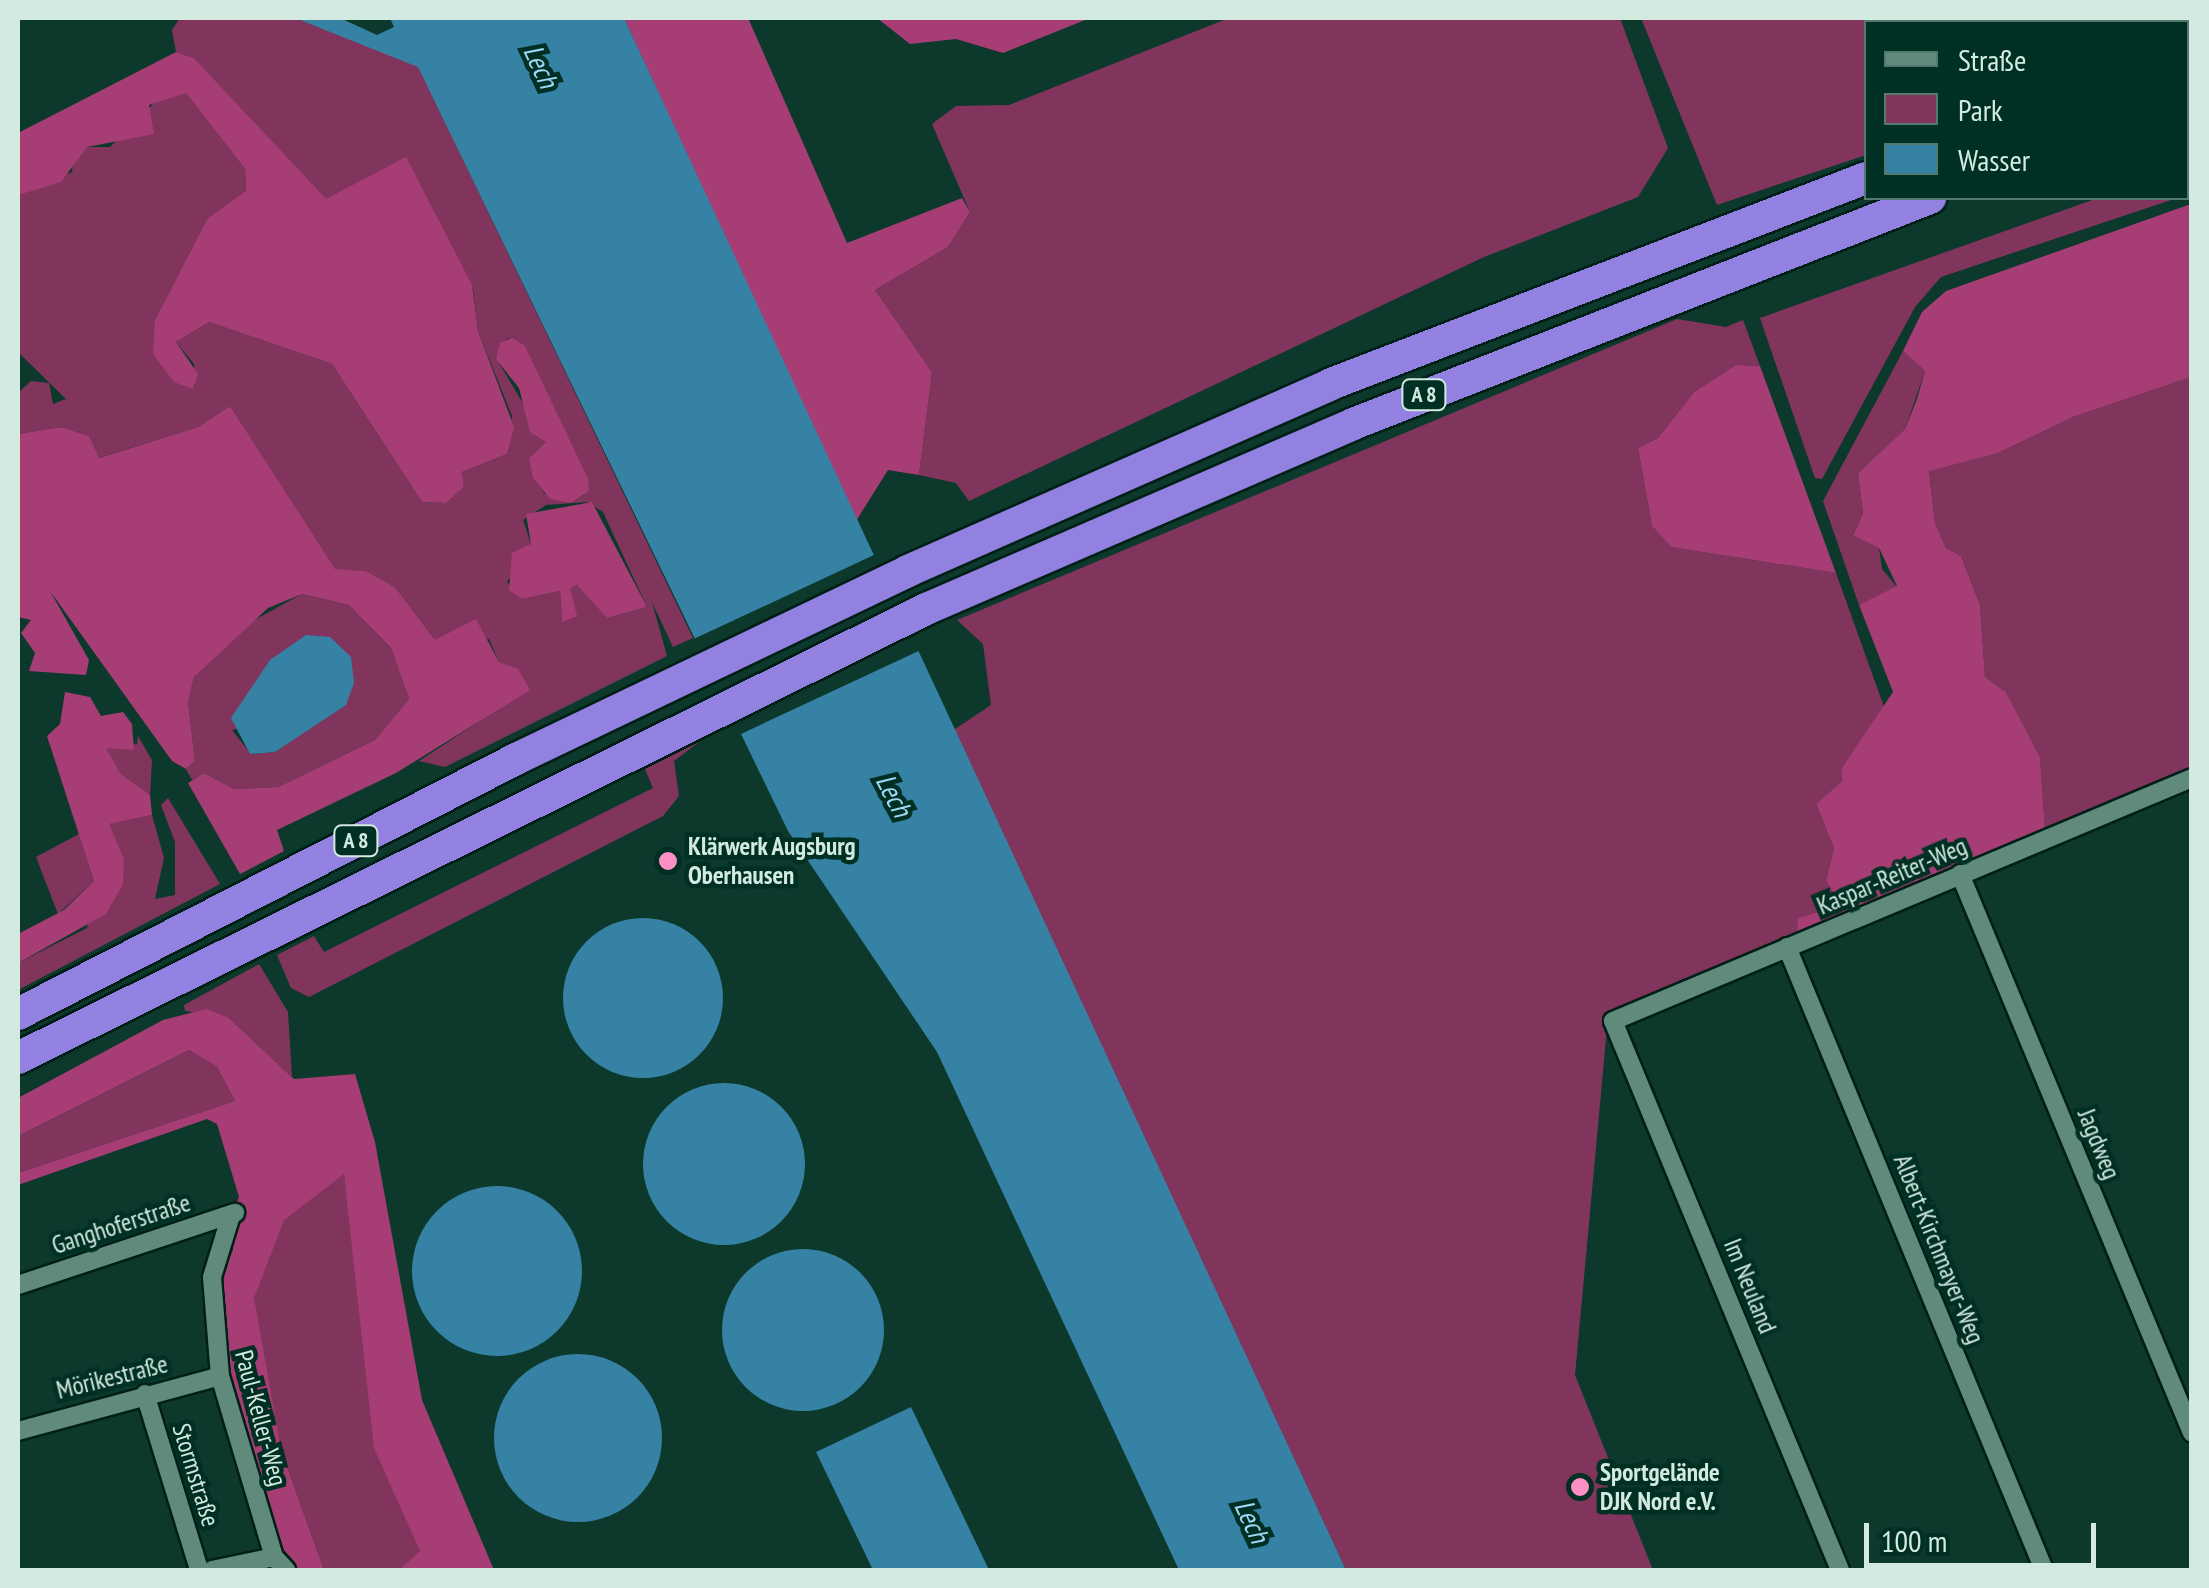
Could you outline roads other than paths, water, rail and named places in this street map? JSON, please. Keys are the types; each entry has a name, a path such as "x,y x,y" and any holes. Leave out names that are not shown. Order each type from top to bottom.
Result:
{"highway":[{"name":"A 8","path":"18,1014 671,684 908,571 1331,384 1864,179"},
{"name":"A 8","path":"18,1058 689,722 926,609 1426,394 1925,200"}],"street":[{"name":"Kaspar-Reiter-Weg","path":"1613,1021 2192,778"},
{"name":"Jagdweg","path":"1960,874 2192,1433"},
{"name":"Albert-Kirchmayer-Weg","path":"1787,947 2044,1570"},
{"name":"Im Neuland","path":"1613,1021 1840,1570"},
{"name":"Ganghoferstraße","path":"18,1285 236,1213"},
{"name":"Paul-Keller-Weg","path":"236,1213 212,1278 220,1376 280,1564"},
{"name":"Mörikestraße","path":"18,1431 220,1376"},
{"name":"Stormstraße","path":"145,1394 198,1570"},
{"path":"212,1570 280,1564"}],"water":[{"name":"Lech","path":"295,18 340,18 377,35 394,27 390,18 624,18 1346,1570 1179,1570 937,1052 788,831 418,67"},
{"path":"306,635 330,637 351,657 354,683 346,705 275,752 250,754 231,718 270,660"},
{"path":"643,918 674,924 700,941 717,967 723,998 717,1029 700,1055 674,1072 643,1078 612,1072 586,1055 569,1029 563,998 569,967 586,941 612,924"},
{"path":"724,1083 755,1089 781,1107 799,1133 805,1164 799,1195 781,1221 755,1239 724,1245 693,1239 667,1221 649,1195 643,1164 649,1133 667,1107 693,1089"},
{"path":"497,1186 530,1192 557,1211 576,1238 582,1271 576,1304 557,1331 530,1350 497,1356 464,1350 437,1331 418,1304 412,1271 418,1238 437,1211 464,1192"},
{"path":"803,1249 834,1255 860,1273 878,1299 884,1330 878,1361 860,1387 834,1405 803,1411 772,1405 746,1387 728,1361 722,1330 728,1299 746,1273 772,1255"},
{"path":"578,1354 610,1361 637,1379 655,1406 662,1438 655,1470 637,1497 610,1515 578,1522 546,1515 519,1497 501,1470 494,1438 501,1406 519,1379 546,1361"},
{"path":"911,1407 989,1570 873,1570 816,1452"}],"place":[{"name":"Klärwerk Augsburg Oberhausen","path":"668,861"},
{"name":"Sportgelände DJK Nord e.V.","path":"1580,1487"}]}
